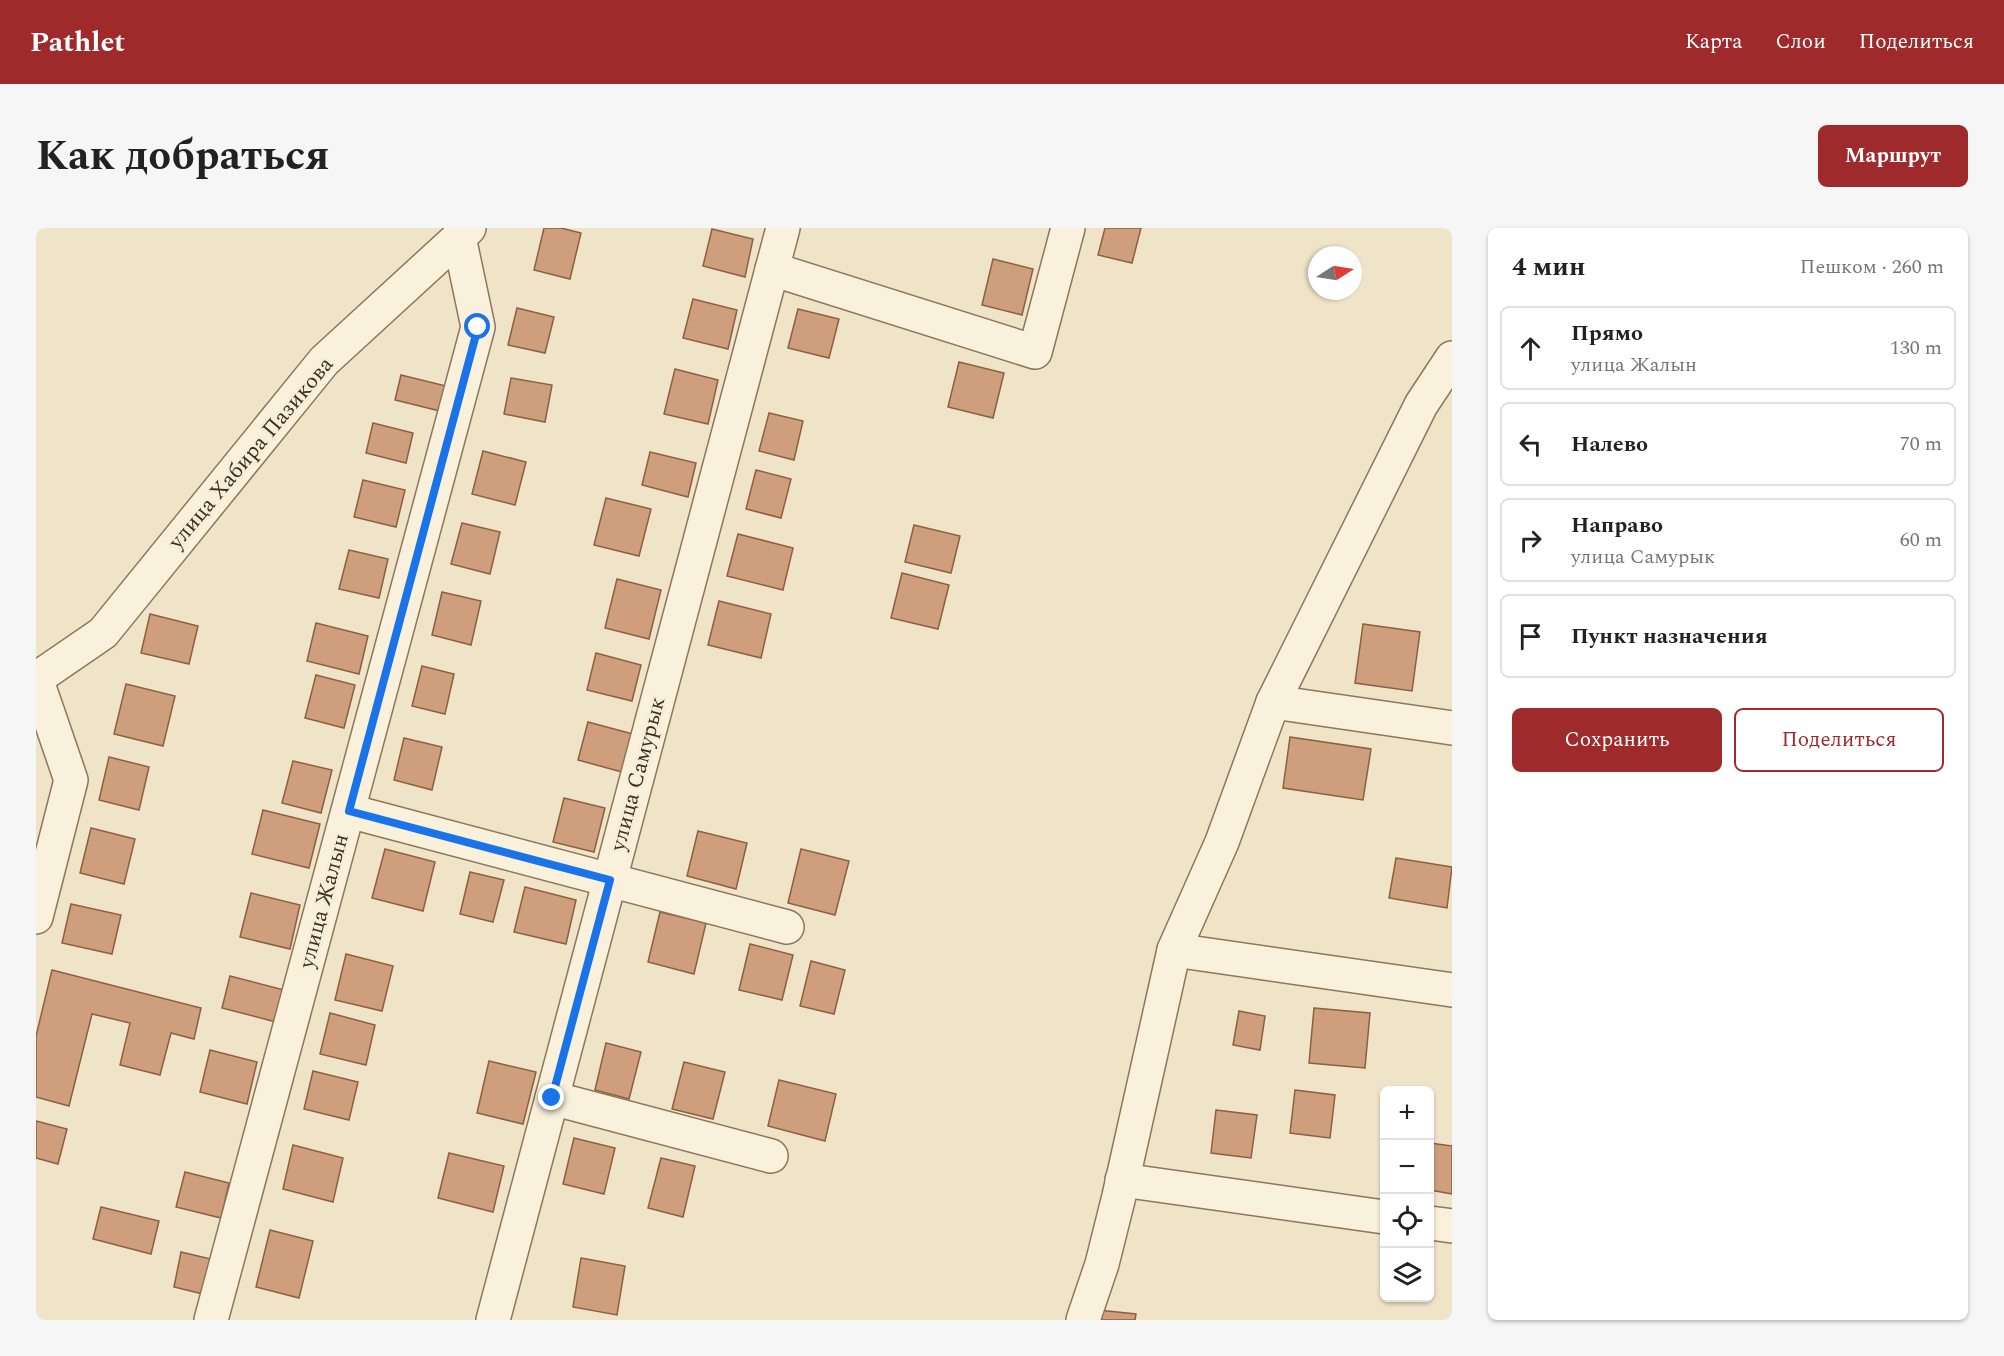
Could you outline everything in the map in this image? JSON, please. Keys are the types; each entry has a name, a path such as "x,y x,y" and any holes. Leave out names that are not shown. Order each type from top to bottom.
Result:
{"street":[{"name":"улица Самурык","path":"503,1317 552,1098 783,228"},
{"path":"772,269 1035,352 1068,228"},
{"name":"улица Хабира Пазикова","path":"36,678 103,633 324,361 464,232"},
{"name":"улица Жалын","path":"211,1320 478,327 464,232"},
{"path":"1083,1320 1102,1264 1174,950 1222,842 1273,702 1421,405 1450,366"},
{"path":"36,678 71,780 36,917"},
{"path":"1273,702 1452,728"},
{"path":"349,811 787,927"},
{"path":"1174,950 1452,990"},
{"path":"552,1098 771,1156"},
{"path":"1122,1180 1380,1215"},
{"path":"1434,1224 1452,1226"}],"building":[{"path":"544,228 561,228 581,233 570,279 534,270"},
{"path":"1105,228 1141,228 1132,263 1098,255"},
{"path":"712,229 753,239 745,277 703,266"},
{"path":"993,259 1033,269 1022,315 982,305"},
{"path":"693,299 737,310 728,349 683,338"},
{"path":"517,308 554,317 545,353 508,345"},
{"path":"798,309 839,319 829,358 788,348"},
{"path":"959,362 1004,373 993,418 948,407"},
{"path":"675,369 718,380 708,424 664,414"},
{"path":"401,375 446,386 440,411 395,400"},
{"path":"511,378 552,385 545,422 504,414"},
{"path":"769,413 803,421 794,460 759,451"},
{"path":"373,423 413,433 406,463 366,453"},
{"path":"483,451 526,462 515,505 472,494"},
{"path":"650,452 696,463 688,497 642,485"},
{"path":"756,470 791,479 781,518 746,509"},
{"path":"363,480 405,490 396,527 354,517"},
{"path":"606,498 651,509 639,556 594,545"},
{"path":"462,523 500,532 490,574 451,564"},
{"path":"914,525 960,536 951,573 905,562"},
{"path":"738,534 793,548 783,590 727,576"},
{"path":"349,550 388,559 379,598 339,589"},
{"path":"902,573 949,585 938,629 891,618"},
{"path":"617,579 661,590 649,639 605,628"},
{"path":"442,592 481,601 471,645 432,635"},
{"path":"719,601 771,614 761,658 708,645"},
{"path":"150,614 198,626 189,664 141,653"},
{"path":"316,623 368,636 359,674 307,661"},
{"path":"1363,624 1420,632 1412,691 1355,683"},
{"path":"596,653 641,665 632,701 587,690"},
{"path":"422,666 454,674 445,714 412,706"},
{"path":"316,675 355,685 344,728 305,718"},
{"path":"126,684 175,696 163,746 114,734"},
{"path":"588,722 633,734 622,772 578,760"},
{"path":"1290,737 1371,749 1363,800 1283,788"},
{"path":"404,738 442,747 432,790 394,780"},
{"path":"109,757 149,767 139,810 99,800"},
{"path":"293,761 332,770 321,813 282,803"},
{"path":"564,798 605,808 594,852 553,842"},
{"path":"263,810 320,824 309,868 252,854"},
{"path":"91,828 135,839 124,884 80,873"},
{"path":"698,831 747,843 736,889 687,876"},
{"path":"385,849 435,862 423,911 372,898"},
{"path":"801,849 849,861 835,915 788,903"},
{"path":"1396,858 1452,867 1447,908 1389,898"},
{"path":"470,872 504,880 493,922 460,914"},
{"path":"525,887 576,900 566,944 514,932"},
{"path":"251,893 300,905 290,949 240,937"},
{"path":"71,904 121,915 112,954 62,943"},
{"path":"660,912 706,923 694,974 648,962"},
{"path":"750,944 793,955 782,1000 739,990"},
{"path":"346,954 393,966 382,1011 335,1000"},
{"path":"811,961 845,970 834,1014 800,1006"},
{"path":"52,970 201,1008 194,1039 171,1033 160,1075 120,1065 130,1023 92,1014 69,1106 36,1097 36,1036"},
{"path":"230,976 284,990 276,1022 222,1008"},
{"path":"1314,1008 1370,1013 1365,1068 1309,1063"},
{"path":"1239,1011 1265,1016 1260,1050 1233,1045"},
{"path":"330,1013 375,1025 366,1065 320,1054"},
{"path":"606,1043 641,1052 629,1099 595,1090"},
{"path":"210,1050 257,1062 247,1104 200,1092"},
{"path":"489,1061 536,1072 523,1124 477,1113"},
{"path":"684,1062 725,1072 713,1119 672,1109"},
{"path":"313,1071 358,1082 349,1120 304,1109"},
{"path":"779,1080 836,1094 825,1141 768,1126"},
{"path":"1295,1090 1335,1095 1330,1138 1290,1133"},
{"path":"1216,1110 1257,1115 1251,1158 1211,1153"},
{"path":"36,1121 67,1129 58,1164 36,1158"},
{"path":"574,1138 615,1148 604,1194 563,1184"},
{"path":"1434,1144 1452,1146 1452,1194 1434,1191"},
{"path":"293,1145 343,1158 333,1202 283,1189"},
{"path":"449,1153 504,1166 493,1212 438,1198"},
{"path":"661,1158 695,1166 683,1217 648,1208"},
{"path":"185,1172 229,1183 221,1218 176,1207"},
{"path":"101,1207 159,1221 151,1254 93,1239"},
{"path":"270,1230 313,1241 299,1298 256,1287"},
{"path":"181,1252 211,1259 203,1294 174,1287"},
{"path":"581,1258 625,1266 617,1315 573,1307"},
{"path":"1098,1310 1136,1314 1135,1320 1097,1320"}],"route":[{"path":"478,327 349,811 610,880 552,1098"}]}
